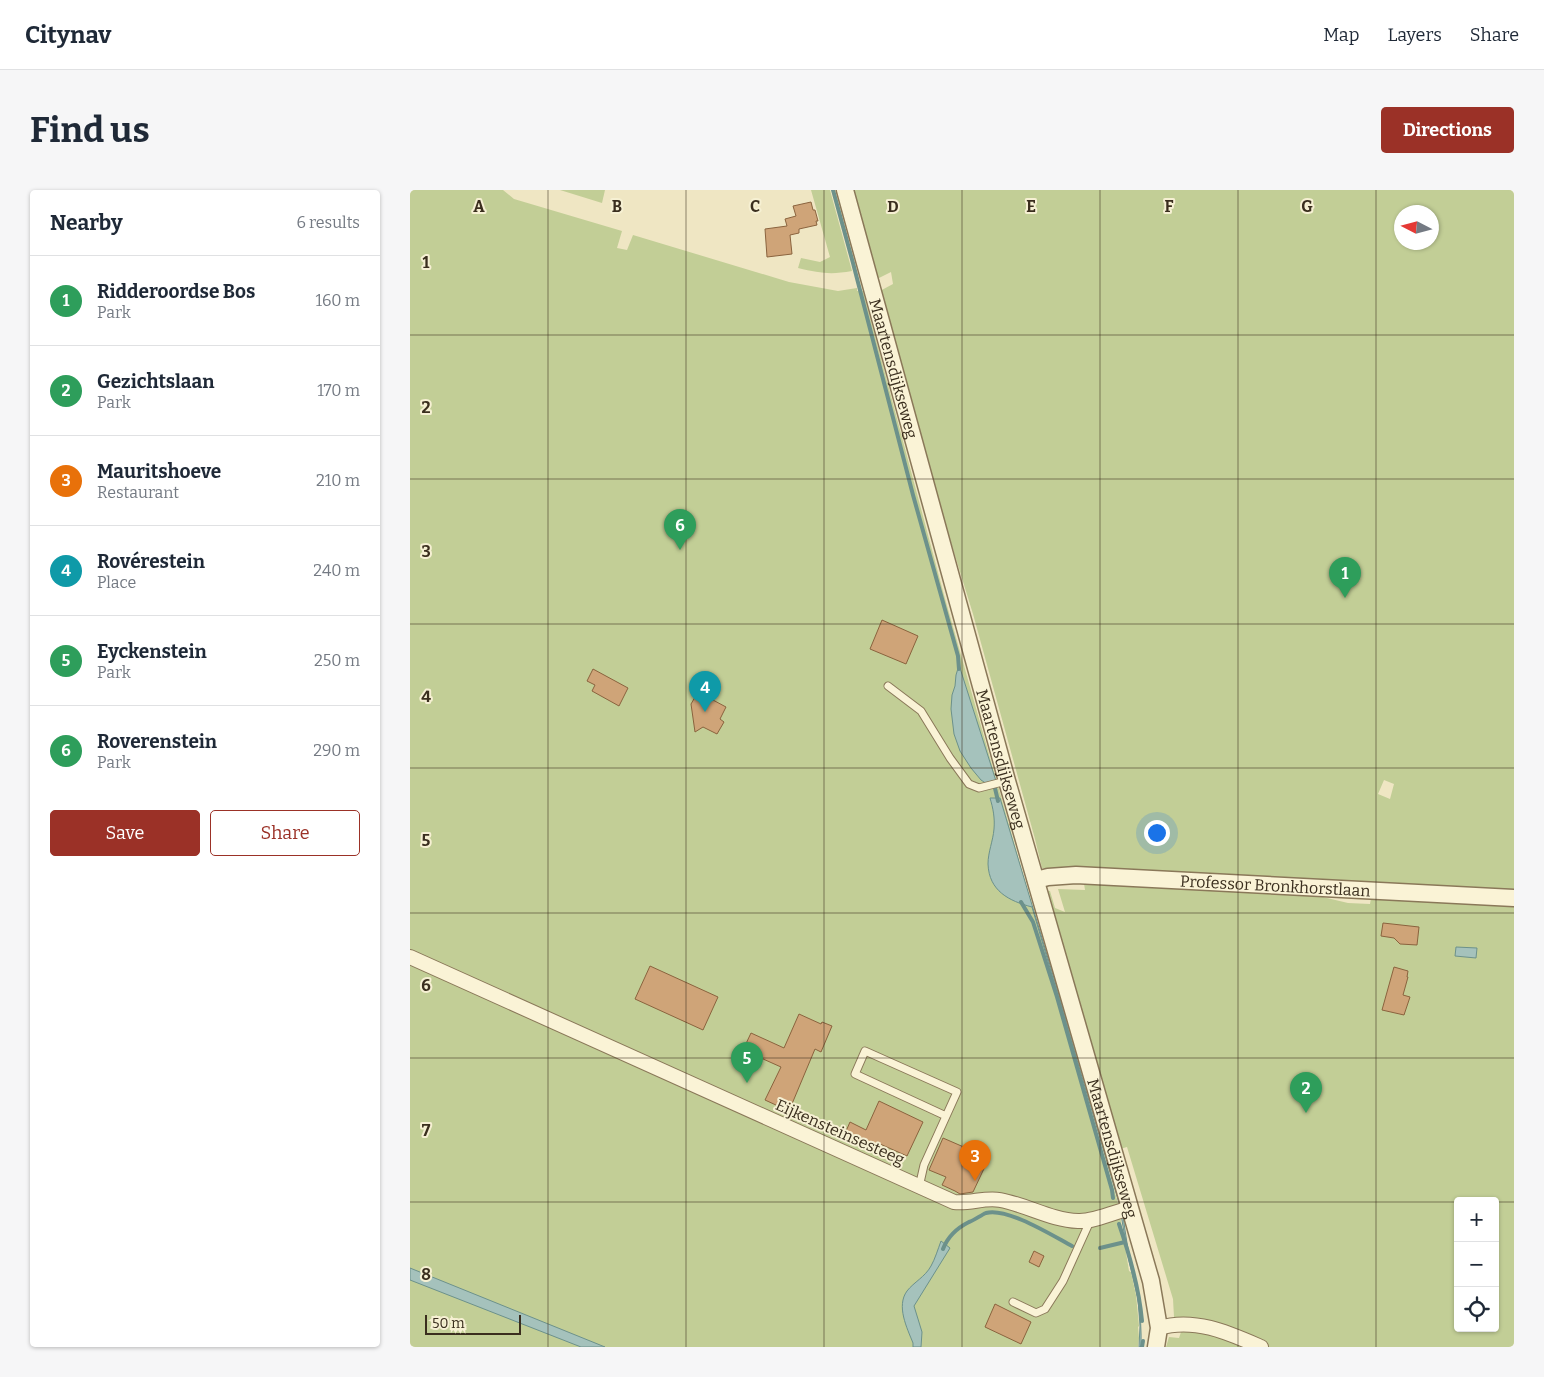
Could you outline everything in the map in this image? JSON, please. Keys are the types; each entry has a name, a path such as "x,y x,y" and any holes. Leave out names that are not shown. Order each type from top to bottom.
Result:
{"street":[{"name":"Maartensdijkseweg","path":"846,190 1007,781 1151,1281 1159,1328 1156,1347"},
{"name":"Professor Bronkhorstlaan","path":"1036,880 1076,875 1514,898"},
{"name":"Eijkensteinsesteeg","path":"410,957 954,1202 970,1203 999,1200 1054,1217 1080,1221 1130,1208"},
{"path":"1159,1328 1195,1325 1223,1330 1261,1347"}],"lane":[{"path":"888,686 921,711 950,758 969,784 979,788 1007,781"},
{"path":"919,1187 924,1165 957,1092 865,1051 855,1074 946,1116"},
{"path":"1013,1302 1036,1313 1045,1309 1064,1281 1091,1219"}],"green space":[{"path":"410,190 503,190 514,199 622,231 617,248 627,250 633,235 789,282 838,291 857,288 857,291 863,291 944,595 1118,1203 1129,1271 1131,1272 1136,1295 1139,1326 1138,1347 410,1347"},
{"path":"560,190 605,190 602,203"},
{"path":"811,190 830,190 852,271 825,273 798,268 801,258 820,262 830,257"},
{"path":"852,190 1514,190 1514,1347 1166,1347 1169,1337 1179,1338 1182,1329 1178,1317 1174,1317 1173,1299 1127,1147 1109,1152 1033,890 1050,891 1055,908 1065,912 1058,889 1085,890 1082,871 1042,868 973,614 945,523 939,521 878,292 893,284 891,272 875,280","holes":["1384,780 1394,784 1390,799 1378,794","1255,881 1373,887 1370,904 1348,903"]}],"water":[{"path":"959,665 996,781 987,784 971,768 960,751 954,734 951,709 952,695"},
{"path":"990,798 1000,798 1121,1202 1127,1245 1138,1298 1129,1261 1119,1203 1032,907 1008,898 996,888 989,873 988,860 994,825 994,813"},
{"path":"1456,947 1477,948 1476,958 1455,956"},
{"path":"941,1241 950,1248 914,1306 922,1332 921,1347 913,1347 902,1310 902,1303 907,1291 929,1270"},
{"path":"410,1268 605,1347 581,1347 410,1280"},
{"path":"1138,1300 1141,1324 1141,1347 1139,1347"}],"building":[{"path":"811,202 818,221 816,221 817,225 799,229 799,233 790,235 792,254 767,257 765,229 787,226 785,219 796,216 793,206"},
{"path":"882,620 918,636 906,664 870,649"},
{"path":"593,669 628,688 619,706 592,691 595,685 587,681"},
{"path":"698,692 726,707 720,719 724,722 717,734 703,727 695,732 691,704"},
{"path":"1383,923 1419,927 1417,945 1400,944 1394,938 1381,936"},
{"path":"650,966 718,997 703,1030 635,999"},
{"path":"1394,967 1408,971 1403,995 1410,997 1404,1015 1382,1010"},
{"path":"799,1014 821,1024 822,1022 832,1026 821,1052 815,1049 789,1111 765,1100 781,1067 743,1050 751,1033 784,1048"},
{"path":"879,1101 923,1122 907,1156 880,1144 876,1153 843,1138 850,1122 866,1130"},
{"path":"943,1138 989,1158 973,1192 960,1194 942,1185 946,1177 929,1170"},
{"path":"1034,1251 1044,1256 1039,1267 1029,1262"},
{"path":"995,1304 1031,1322 1021,1344 985,1327"}],"waterway":[{"path":"833,190 913,495 958,656 959,669"},
{"path":"994,784 998,801"},
{"path":"1021,902 1033,922 1057,997 1113,1198"},
{"path":"943,1249 950,1236 961,1227 986,1213 995,1212 1017,1218 1072,1246"},
{"path":"1119,1224 1134,1272 1142,1321"},
{"path":"1100,1248 1125,1242"},
{"path":"1142,1347 1143,1341"}],"place":[{"name":"Roverenstein","path":"680,550"},
{"name":"Ridderoordse Bos","path":"1345,598"},
{"name":"Rovérestein","path":"705,712"},
{"name":"Eyckenstein","path":"747,1083"},
{"name":"Gezichtslaan","path":"1306,1113"},
{"name":"Mauritshoeve","path":"975,1181"}]}
